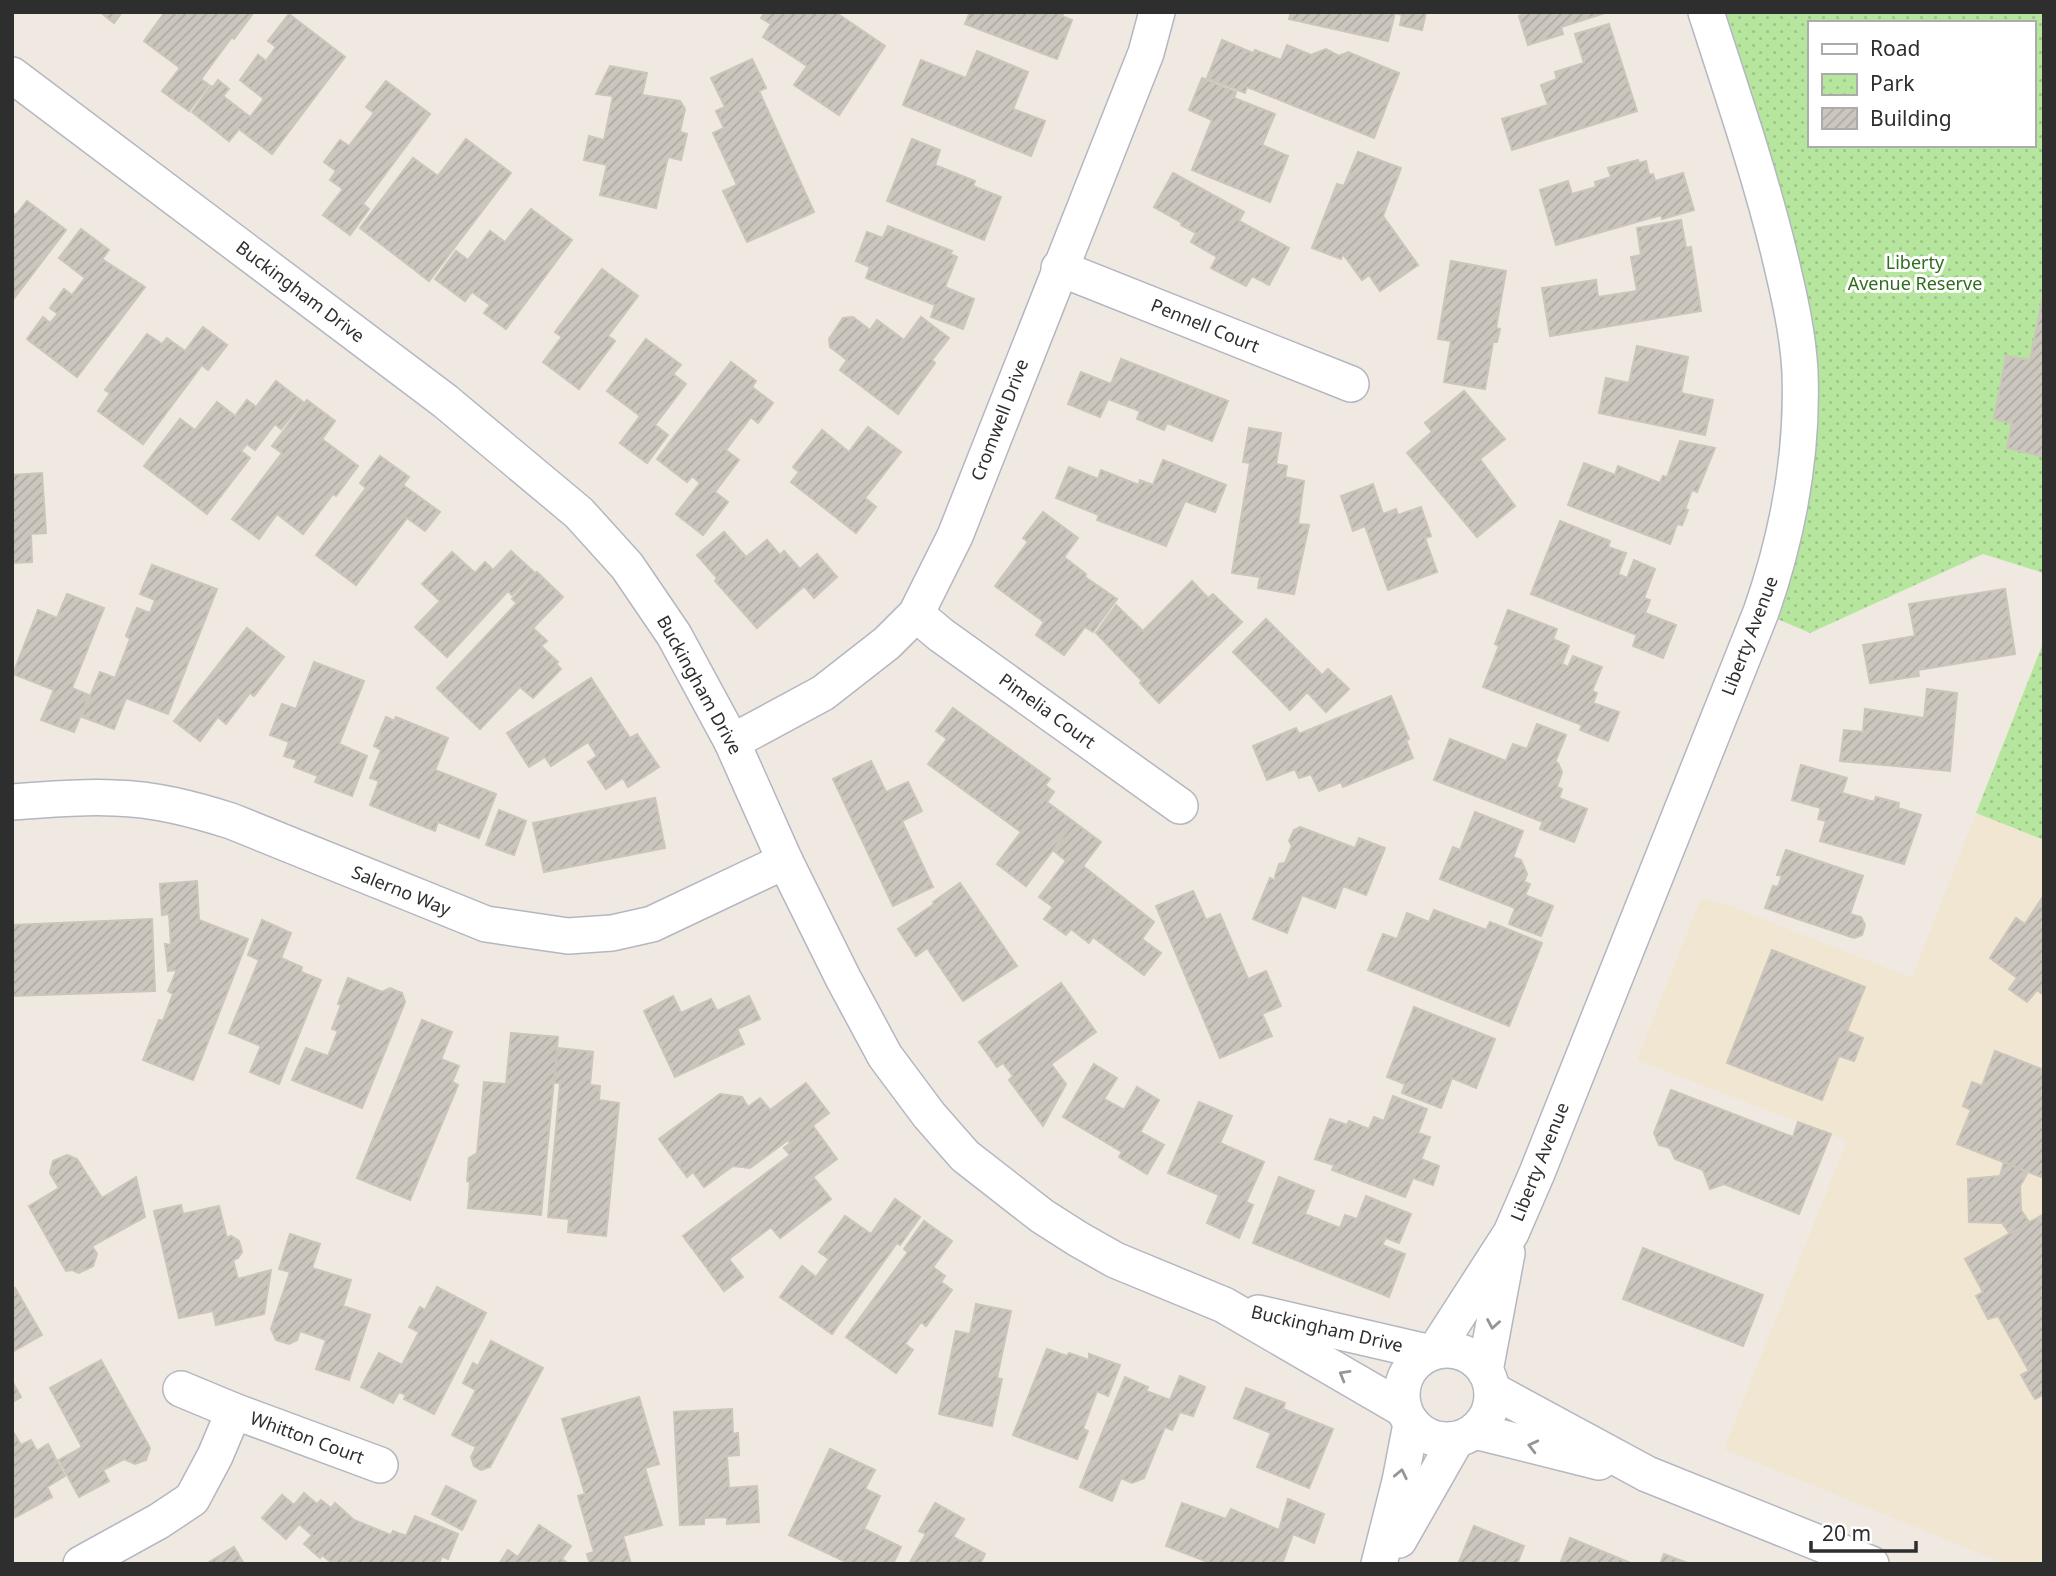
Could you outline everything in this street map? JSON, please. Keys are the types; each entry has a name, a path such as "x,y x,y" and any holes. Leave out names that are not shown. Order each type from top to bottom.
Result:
{"street":[{"name":"Cromwell Drive","path":"732,741 824,693 887,643 916,614 955,536 1146,52 1157,12"},
{"name":"Liberty Avenue","path":"1433,1352 1511,1233 1761,612 1774,575 1790,510 1800,417 1800,370 1792,307 1763,188 1706,12"},
{"name":"Buckingham Drive","path":"12,75 445,401 579,513 627,566 674,635 732,741 785,862 885,1056 929,1115 965,1156 1042,1216 1078,1239 1115,1260 1224,1305 1407,1417"},
{"name":"Pennell Court","path":"1059,268 1351,384"},
{"name":"Pimelia Court","path":"916,614 941,635 1180,806"},
{"name":"Salerno Way","path":"12,802 114,798 158,802 195,810 231,821 486,924 568,936 612,933 652,924 785,862"},
{"name":"Liberty Avenue","path":"1489,1381 1511,1233"},
{"name":"Buckingham Drive","path":"1224,1305 1433,1352"},
{"path":"1379,1564 1397,1494 1407,1417 1401,1395 1403,1381 1409,1369 1419,1359 1433,1352 1458,1351 1478,1362 1489,1381 1491,1406 1485,1420 1465,1435 1444,1441 1432,1438 1407,1417"},
{"path":"1489,1381 1647,1474 1871,1564"},
{"name":"Whitton Court","path":"181,1389 380,1465"},
{"name":"Whitton Court","path":"81,1564 169,1515 192,1499 215,1457 233,1411"},
{"path":"1465,1435 1647,1474"},
{"path":"1386,1564 1465,1435"}],"shaded area":[{"path":"1976,813 2044,840 2044,1564 2006,1564 1724,1449 1847,1141 1637,1060 1701,898 1725,904 1912,978"}],"green space":[{"name":"Liberty Avenue Reserve","path":"1707,12 2044,12 2044,573 1983,554 1810,633 1761,612 1800,417"},
{"path":"2044,641 2044,840 1976,813"}],"building":[{"path":"100,12 122,12 114,23"},
{"path":"165,12 254,12 201,79 209,85 189,111 162,91 180,68 144,41"},
{"path":"765,12 835,12 885,46 839,115 794,85 807,66 763,37 771,24 761,18"},
{"path":"970,12 1064,12 1062,16 1072,20 1057,59 965,24"},
{"path":"1291,12 1426,12 1422,30 1400,25 1402,15 1395,13 1388,41 1289,19"},
{"path":"1530,12 1608,12 1561,27 1563,34 1528,45 1519,16"},
{"path":"289,14 345,57 272,154 239,129 229,141 192,112 218,80 229,89 223,96 250,117 264,99 240,80 258,55 266,61 276,47 268,41"},
{"path":"1609,24 1637,111 1512,150 1502,119 1548,105 1541,85 1557,79 1555,72 1584,63 1575,34"},
{"path":"1222,40 1253,53 1255,50 1281,60 1287,45 1311,55 1326,49 1339,56 1348,52 1399,73 1374,138 1247,87 1245,93 1207,78"},
{"path":"977,51 1028,72 1013,109 1045,121 1031,156 903,105 921,60 966,78"},
{"path":"752,59 766,88 759,91 814,212 747,242 723,191 737,185 713,133 724,128 716,111 725,107 711,78"},
{"path":"610,66 647,73 642,95 680,101 685,109 680,132 687,134 681,160 668,157 656,208 600,195 607,165 584,160 589,136 604,140 613,96 596,94"},
{"path":"1202,78 1236,92 1234,98 1275,114 1262,145 1288,156 1270,202 1192,170 1212,120 1189,110"},
{"path":"386,81 430,114 363,204 369,209 350,235 323,215 343,189 330,180 336,171 324,162 340,140 349,146 374,113 366,107"},
{"path":"466,139 511,173 429,281 360,228 413,158 438,176"},
{"path":"912,139 940,150 935,165 975,181 973,186 1001,197 984,240 887,201"},
{"path":"1358,152 1401,168 1383,216 1418,265 1380,291 1369,275 1362,280 1343,254 1341,259 1312,248 1337,184 1344,186"},
{"path":"1638,160 1639,163 1646,161 1649,175 1653,174 1655,181 1683,173 1694,210 1662,219 1661,215 1556,245 1540,190 1568,181 1572,194 1596,187 1595,182 1611,177 1608,168"},
{"path":"1173,173 1244,212 1239,221 1289,248 1269,285 1252,276 1246,286 1211,268 1217,257 1191,242 1196,233 1154,207"},
{"path":"27,201 66,230 12,301 12,213 16,215"},
{"path":"531,209 572,240 506,329 484,313 490,305 472,292 465,301 435,279 456,251 468,260 490,231 505,242"},
{"path":"1681,220 1686,248 1691,247 1701,311 1550,336 1542,288 1596,280 1598,297 1637,291 1631,257 1641,255 1637,228"},
{"path":"888,226 952,251 950,254 957,257 945,287 974,299 963,329 931,317 935,305 866,278 870,267 856,261 867,232 883,238"},
{"path":"81,229 109,250 102,259 145,287 77,377 27,339 43,317 50,323 58,314 50,308 64,289 72,295 85,278 59,258"},
{"path":"1451,261 1506,271 1496,328 1500,329 1497,342 1493,342 1485,389 1444,382 1451,341 1438,339"},
{"path":"602,269 638,296 608,336 615,341 579,389 543,362 562,337 555,332"},
{"path":"2044,291 2044,457 2007,448 2012,423 1994,419 2006,356 2030,360"},
{"path":"853,317 870,330 877,320 904,340 921,317 949,338 932,360 935,363 898,414 840,370 847,360 830,347 829,339 843,318"},
{"path":"203,327 227,345 208,370 202,365 143,444 98,411 110,393 105,390 147,334 162,344 167,338 185,351"},
{"path":"646,339 681,365 673,374 686,384 655,425 668,435 647,463 620,443 640,416 607,391"},
{"path":"1637,346 1688,357 1681,393 1713,400 1705,435 1599,413 1606,378 1629,383"},
{"path":"1121,359 1228,401 1212,441 1167,423 1164,430 1137,419 1140,411 1108,399 1100,417 1068,404 1081,372 1111,384"},
{"path":"731,362 756,381 752,387 773,403 758,423 751,417 726,450 739,460 715,492 728,502 703,535 676,514 700,483 692,476 687,482 657,459"},
{"path":"276,381 303,402 281,429 275,424 255,450 247,444 241,451 250,458 207,514 144,466 180,419 195,430 217,402 235,416 247,400 256,407"},
{"path":"1464,391 1505,439 1480,459 1515,506 1477,537 1407,453 1432,432 1425,423"},
{"path":"307,400 335,421 322,439 358,466 303,534 277,514 259,539 232,519 282,453 272,446"},
{"path":"868,427 901,452 865,498 876,507 856,533 791,482 799,472 793,467 822,430 849,452"},
{"path":"1249,428 1281,433 1276,464 1287,466 1285,477 1304,481 1298,524 1309,525 1294,594 1258,588 1260,577 1232,573 1250,463 1243,462"},
{"path":"1680,441 1715,448 1697,492 1692,490 1682,525 1677,524 1670,544 1568,505 1584,463 1615,475 1618,466 1660,483 1663,476 1667,477"},
{"path":"380,456 409,477 403,485 440,512 425,531 407,518 356,585 316,555 366,488 360,483"},
{"path":"1163,460 1226,485 1215,512 1185,501 1166,546 1097,520 1099,515 1056,498 1069,467 1098,479 1101,470 1139,485 1140,480 1153,485"},
{"path":"42,473 46,533 31,534 32,562 12,563 12,475"},
{"path":"1373,484 1383,514 1396,509 1398,515 1421,507 1431,536 1425,538 1437,572 1388,590 1365,526 1353,531 1341,496"},
{"path":"1043,512 1078,538 1064,557 1086,574 1085,577 1117,599 1093,632 1085,627 1064,655 1036,635 1044,622 995,586 1028,542 1023,538"},
{"path":"1560,521 1610,541 1608,547 1626,553 1618,574 1627,578 1634,560 1655,569 1644,598 1650,600 1645,613 1676,625 1663,658 1633,646 1637,635 1531,594"},
{"path":"724,532 746,557 767,540 780,555 784,551 800,569 817,554 837,577 814,598 804,586 757,628 715,581 717,578 697,555"},
{"path":"511,551 534,572 512,595 508,591 447,657 415,627 440,601 422,584 452,552 475,573 485,562 493,570"},
{"path":"152,565 217,589 168,714 126,698 114,729 82,717 100,672 115,678 130,639 126,636 137,608 150,613 155,600 140,594"},
{"path":"537,572 563,597 533,628 547,641 541,646 558,662 556,664 561,669 533,698 520,687 480,729 437,688 517,603 512,599"},
{"path":"1192,581 1208,598 1213,594 1242,622 1159,703 1096,633 1116,605 1143,631"},
{"path":"2005,589 2015,654 1918,670 1919,676 1870,683 1863,645 1915,636 1909,604"},
{"path":"67,594 104,608 72,688 89,695 74,732 41,720 54,690 13,674 38,610 57,618"},
{"path":"1508,610 1557,629 1553,639 1569,646 1562,664 1568,667 1573,656 1602,667 1592,691 1597,693 1593,703 1619,712 1608,741 1580,730 1582,725 1483,687 1499,646 1495,644"},
{"path":"1266,619 1322,675 1328,669 1349,689 1326,712 1307,692 1290,710 1233,652"},
{"path":"247,628 284,657 254,696 250,693 226,724 218,717 200,741 174,721"},
{"path":"314,662 364,681 339,744 367,756 352,796 315,782 318,776 294,767 297,760 284,756 289,742 270,735 282,704 296,709"},
{"path":"591,678 630,738 637,734 659,767 628,787 623,778 606,789 588,762 597,756 588,742 551,766 545,757 529,767 507,733"},
{"path":"1927,689 1957,693 1950,771 1840,761 1844,730 1863,732 1865,709 1924,718"},
{"path":"1391,696 1409,739 1406,740 1413,758 1343,787 1341,782 1319,791 1311,774 1299,778 1295,769 1267,780 1253,746 1296,728 1299,734"},
{"path":"953,708 1050,779 1045,785 1054,792 1047,802 1074,822 1026,886 997,864 1021,832 928,764 947,739 936,731"},
{"path":"386,717 394,721 396,717 448,738 435,770 496,794 479,838 438,822 435,831 370,805 379,781 370,778 381,750 374,746"},
{"path":"1537,724 1566,735 1555,762 1562,772 1557,787 1562,789 1559,798 1587,809 1574,842 1540,829 1543,822 1434,780 1450,739 1506,761 1513,744 1527,749"},
{"path":"871,761 886,792 908,782 922,811 902,821 933,887 893,906 833,779"},
{"path":"1801,765 1847,778 1842,793 1874,802 1876,797 1899,803 1898,808 1921,815 1904,864 1820,841 1826,821 1818,819 1821,808 1792,800"},
{"path":"655,798 665,848 544,872 533,823"},
{"path":"499,810 526,821 514,855 486,845"},
{"path":"1475,812 1523,831 1513,857 1521,860 1527,874 1524,882 1530,884 1525,895 1553,906 1541,936 1509,924 1515,908 1440,879 1453,847 1460,850"},
{"path":"1074,822 1101,842 1083,866 1154,922 1142,939 1161,953 1144,975 1093,937 1089,943 1071,929 1066,935 1044,919 1053,907 1039,897 1066,861 1053,850"},
{"path":"1300,827 1355,848 1359,838 1385,848 1366,895 1343,886 1335,908 1302,895 1287,933 1253,919 1270,878 1277,881 1275,877 1279,864 1285,863 1292,846 1289,841 1294,830"},
{"path":"1786,850 1863,876 1850,914 1861,917 1865,925 1862,935 1854,938 1765,908 1773,886 1778,887 1782,876 1777,875"},
{"path":"197,881 199,920 248,939 193,1080 143,1060 159,1020 163,1021 173,994 168,991 177,970 168,971 165,944 171,945 169,914 162,915 160,884"},
{"path":"960,883 1017,966 963,1001 927,948 916,956 898,929"},
{"path":"1193,891 1206,920 1220,914 1248,979 1266,971 1281,1006 1262,1014 1272,1036 1220,1058 1156,906"},
{"path":"2044,895 2044,995 2037,990 2027,1002 2009,989 2017,978 1990,958 2016,918 2025,924"},
{"path":"1434,910 1486,930 1490,922 1542,943 1509,1026 1368,970 1383,934 1397,939 1407,913 1429,922"},
{"path":"152,919 155,991 12,996 12,925"},
{"path":"262,920 291,933 281,958 302,967 301,972 321,980 279,1084 250,1072 261,1046 229,1033 259,960 248,955"},
{"path":"1772,950 1865,987 1847,1031 1863,1038 1854,1061 1839,1056 1822,1100 1727,1063"},
{"path":"348,978 382,992 390,988 402,993 405,1002 362,1108 292,1080 306,1048 328,1056 338,1031 332,1029"},
{"path":"1061,983 1096,1032 1051,1064 1066,1084 1043,1126 1009,1080 1013,1076 1003,1063 997,1067 979,1042"},
{"path":"673,996 681,1013 711,999 717,1011 749,996 760,1019 737,1029 744,1044 675,1077 644,1011"},
{"path":"1414,1007 1495,1039 1476,1088 1452,1078 1441,1108 1402,1093 1405,1084 1387,1077"},
{"path":"422,1020 452,1032 441,1059 459,1066 452,1082 458,1085 410,1200 357,1178"},
{"path":"511,1033 558,1037 541,1215 468,1208 469,1158 477,1153 484,1082 506,1084"},
{"path":"558,1048 593,1052 590,1085 600,1086 599,1100 619,1103 606,1236 568,1232 569,1219 548,1217 560,1083 554,1083"},
{"path":"1995,1051 2044,1070 2044,1178 1957,1144 1971,1110 1963,1106 1972,1082 1982,1086"},
{"path":"1094,1064 1117,1078 1104,1099 1124,1110 1137,1087 1159,1100 1140,1132 1164,1145 1147,1174 1119,1157 1122,1152 1063,1117"},
{"path":"806,1083 829,1113 790,1143 788,1140 750,1168 733,1166 704,1187 693,1172 687,1177 659,1139 720,1094 742,1097 748,1107 760,1098 770,1110"},
{"path":"1671,1090 1793,1137 1798,1122 1831,1134 1799,1214 1724,1184 1710,1189 1703,1170 1675,1159 1670,1148 1659,1145 1654,1133"},
{"path":"1393,1096 1427,1109 1418,1133 1430,1137 1421,1159 1439,1166 1433,1185 1413,1178 1405,1197 1332,1170 1334,1165 1315,1159 1330,1119 1347,1125 1349,1121 1369,1129 1374,1117 1384,1121"},
{"path":"1199,1102 1232,1116 1220,1143 1264,1162 1246,1202 1253,1205 1239,1238 1207,1223 1219,1195 1168,1173"},
{"path":"813,1126 837,1159 813,1177 831,1199 780,1238 771,1227 729,1259 743,1277 724,1291 683,1236 790,1155 784,1148"},
{"path":"67,1155 77,1159 102,1198 136,1177 145,1217 92,1246 97,1254 93,1266 79,1273 66,1271 29,1206 59,1188 50,1173 53,1161"},
{"path":"2004,1162 2028,1172 2020,1186 2021,1210 2029,1222 2010,1234 2002,1223 1969,1222 1968,1179 2000,1176"},
{"path":"1279,1177 1314,1191 1305,1214 1340,1228 1345,1215 1357,1219 1366,1196 1411,1214 1399,1243 1386,1238 1382,1245 1405,1254 1389,1297 1253,1243"},
{"path":"895,1199 920,1217 900,1245 897,1243 832,1334 780,1297 802,1266 816,1277 829,1259 819,1252 845,1216 871,1234"},
{"path":"181,1205 183,1214 219,1206 227,1238 231,1236 239,1241 242,1252 233,1260 238,1279 271,1270 264,1314 216,1325 213,1311 179,1318 154,1211"},
{"path":"2044,1214 2044,1397 2043,1395 2035,1399 2021,1375 2029,1371 1998,1316 1988,1319 1976,1296 1983,1292 1965,1259"},
{"path":"924,1221 952,1241 933,1267 945,1276 941,1282 952,1290 926,1326 921,1322 905,1344 913,1350 896,1373 846,1337 908,1252 904,1249"},
{"path":"290,1234 320,1244 312,1268 351,1280 343,1306 370,1315 349,1380 316,1369 326,1340 300,1331 297,1340 289,1344 276,1340 271,1329 290,1272 279,1269"},
{"path":"1643,1248 1763,1295 1743,1346 1623,1299"},
{"path":"437,1287 486,1313 434,1414 404,1399 406,1395 399,1392 393,1403 361,1387 379,1353 402,1365 419,1332 409,1327 420,1307 425,1310"},
{"path":"15,1288 42,1335 12,1352 12,1289"},
{"path":"976,1304 1011,1311 997,1378 1002,1379 992,1426 939,1414 956,1331 970,1334"},
{"path":"491,1341 543,1368 490,1467 481,1470 474,1466 471,1457 476,1447 452,1435 476,1390 463,1383 473,1363 478,1366"},
{"path":"1047,1349 1089,1360 1089,1354 1120,1365 1108,1396 1097,1391 1083,1429 1088,1431 1077,1459 1013,1435"},
{"path":"101,1360 150,1448 146,1460 135,1464 124,1459 103,1470 109,1481 79,1497 59,1460 82,1447 50,1388"},
{"path":"1180,1376 1205,1387 1193,1416 1180,1412 1172,1430 1165,1427 1144,1478 1132,1483 1121,1478 1112,1501 1080,1487 1125,1377 1148,1387 1146,1391 1170,1400"},
{"path":"12,1381 21,1397 12,1402"},
{"path":"1246,1388 1285,1403 1283,1409 1333,1429 1309,1488 1257,1467 1271,1433 1234,1418"},
{"path":"639,1397 659,1464 645,1468 662,1525 623,1536 631,1564 590,1564 587,1554 594,1552 578,1496 585,1494 562,1419"},
{"path":"732,1409 733,1434 738,1433 739,1455 727,1456 729,1488 757,1486 759,1522 727,1524 727,1517 704,1518 704,1524 680,1525 674,1412"},
{"path":"12,1430 21,1445 31,1440 37,1451 48,1444 65,1476 47,1487 52,1497 12,1519"},
{"path":"830,1449 875,1470 865,1489 880,1496 864,1529 901,1547 893,1564 850,1564 789,1535"},
{"path":"446,1486 476,1501 462,1530 432,1514"},
{"path":"304,1493 317,1504 321,1500 331,1508 335,1503 354,1520 391,1535 393,1531 406,1536 415,1516 458,1534 448,1559 442,1556 439,1564 333,1564 322,1555 320,1558 304,1544 312,1535 299,1524 286,1539 262,1518 282,1495 294,1505"},
{"path":"1288,1499 1324,1514 1314,1543 1293,1534 1282,1564 1213,1564 1166,1546 1182,1503 1226,1519 1231,1509 1279,1530"},
{"path":"935,1503 964,1519 953,1537 985,1554 980,1564 909,1564 926,1534 919,1531"},
{"path":"539,1525 571,1546 562,1559 569,1564 499,1564 508,1550 518,1557"},
{"path":"1474,1526 1524,1546 1517,1564 1458,1564"},
{"path":"1570,1538 1633,1564 1560,1564"},
{"path":"234,1547 244,1564 206,1564"},
{"path":"1664,1554 1690,1564 1660,1564"}]}
